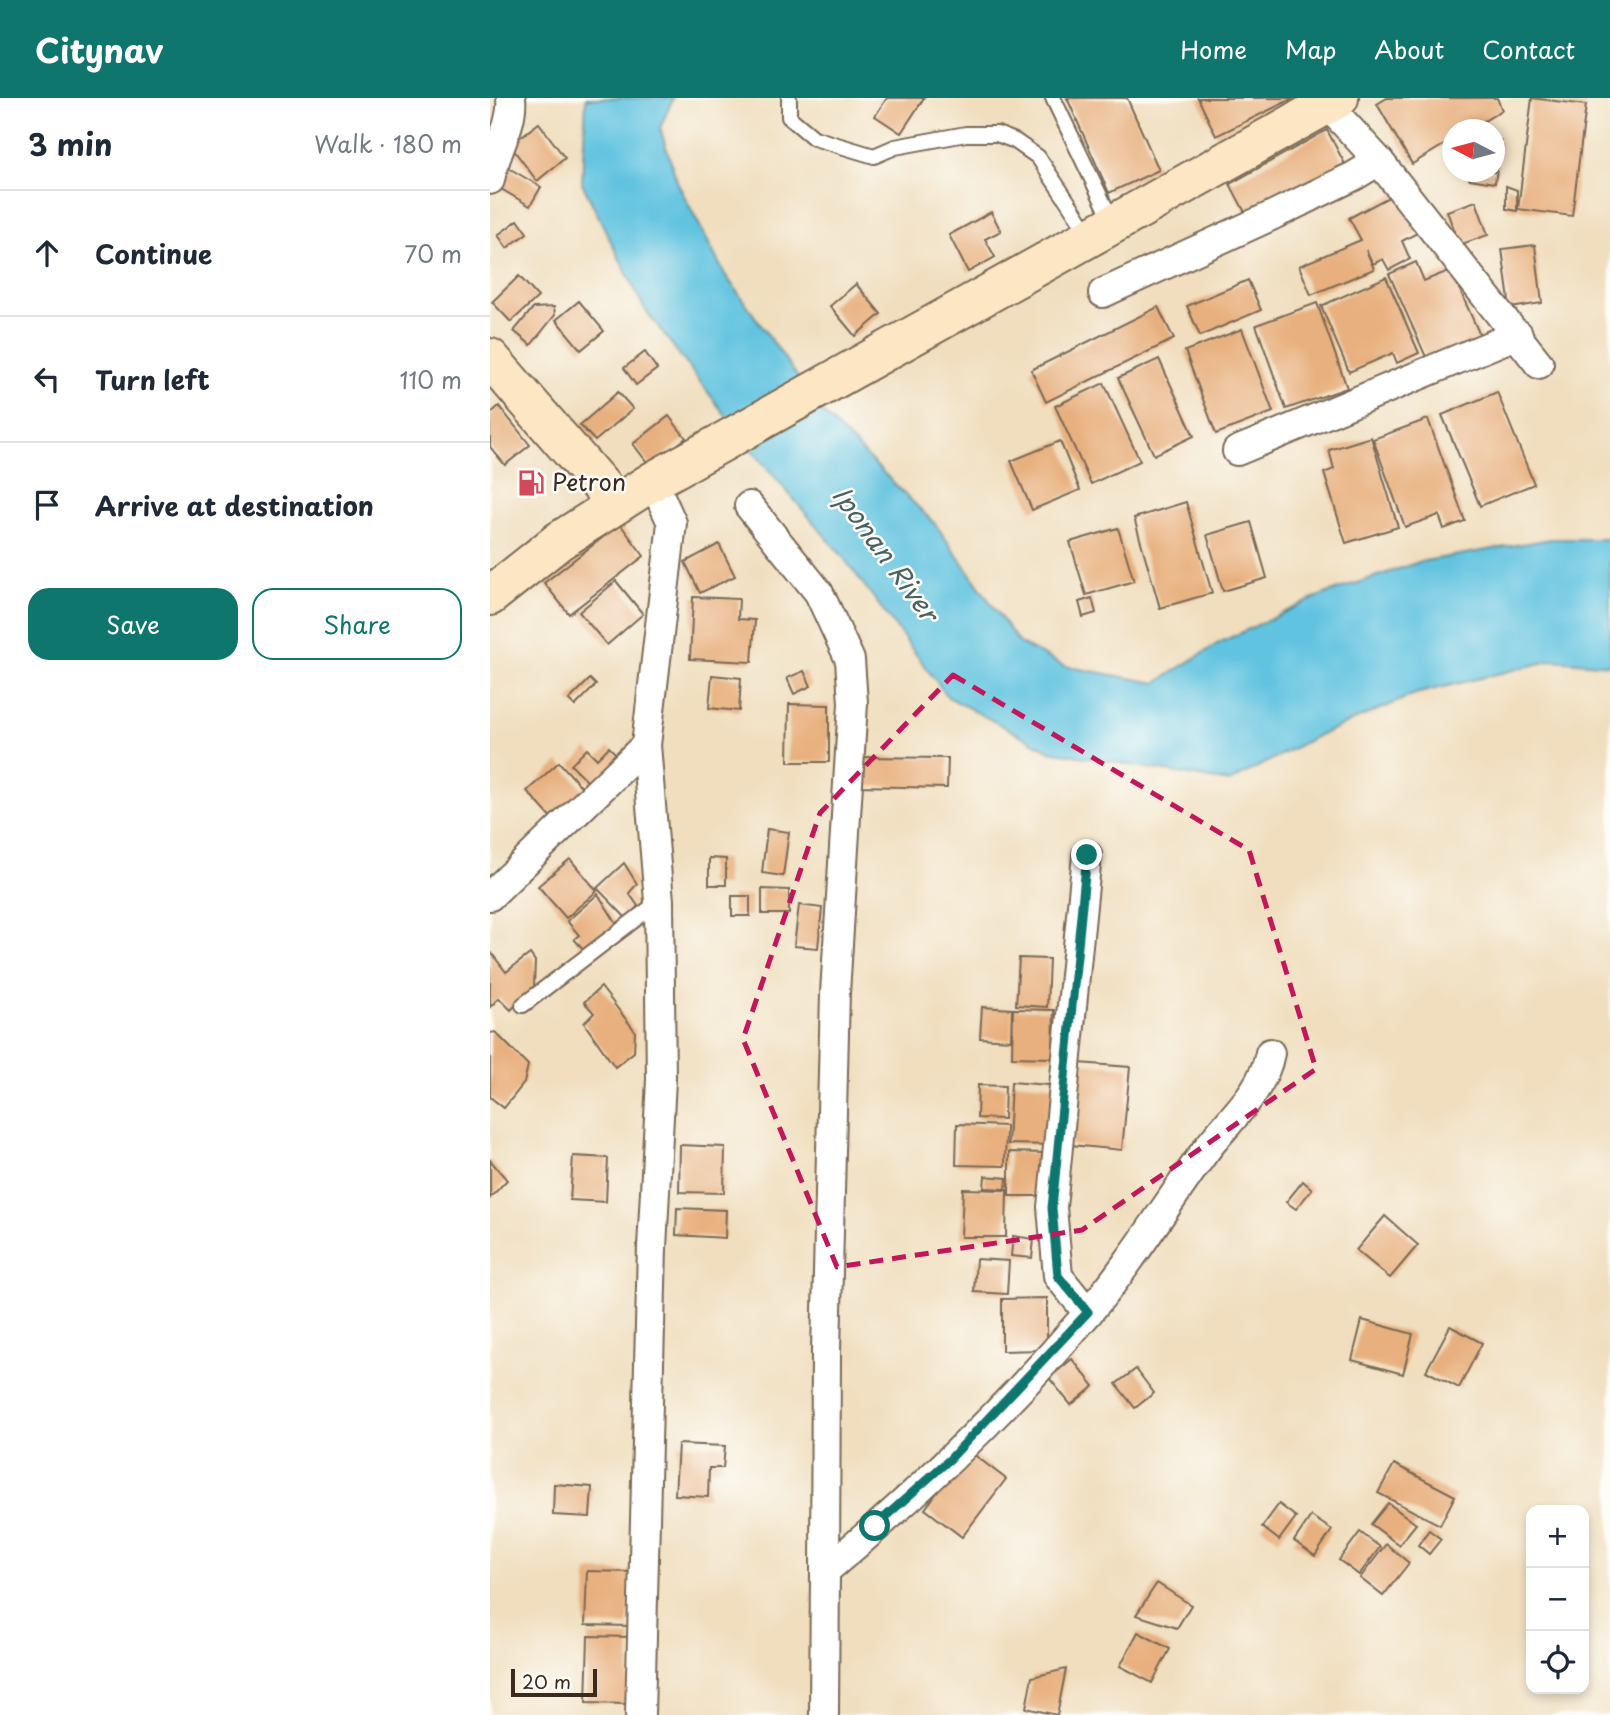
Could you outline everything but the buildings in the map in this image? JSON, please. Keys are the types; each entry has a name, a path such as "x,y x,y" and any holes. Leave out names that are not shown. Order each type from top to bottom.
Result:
{"street":[{"path":"490,180 493,161 512,110 511,98"},
{"path":"490,596 559,541 616,503 1328,101 1518,334 1539,364"},
{"path":"1103,293 1269,218 1379,161"},
{"path":"1237,451 1518,334"},
{"path":"490,358 616,503"},
{"path":"640,1715 652,1247 661,1080 659,901 646,745 672,523 669,472"},
{"path":"749,506 819,593 850,660 853,703 835,993 826,1351 824,1715"},
{"path":"490,896 646,745"},
{"path":"1087,855 1052,1208 1058,1276 1088,1312"},
{"path":"825,1571 950,1459 1088,1312 1209,1147 1246,1102 1267,1070 1270,1053"}],"lane":[{"path":"789,98 789,117 814,138 874,156 895,147 966,134 997,134 1015,141 1038,157 1103,230"},
{"path":"1053,98 1103,230"},
{"path":"523,1005 659,901"}],"highlighted area":[{"path":"953,675 1249,850 1316,1069 1082,1230 837,1267 743,1039 820,813"}],"water":[{"name":"Iponan River","path":"586,98 673,98 660,128 678,184 724,273 824,414 935,524 1019,643 1064,666 1156,683 1219,643 1322,595 1419,562 1551,539 1610,539 1610,665 1554,660 1415,694 1315,737 1229,782 1050,751 948,697 843,557 752,450 644,308 582,183"}],"place":[{"name":"Petron","path":"531,483"}],"route":[{"path":"875,1526 950,1459 1088,1312 1058,1276 1052,1208 1087,855"}]}
